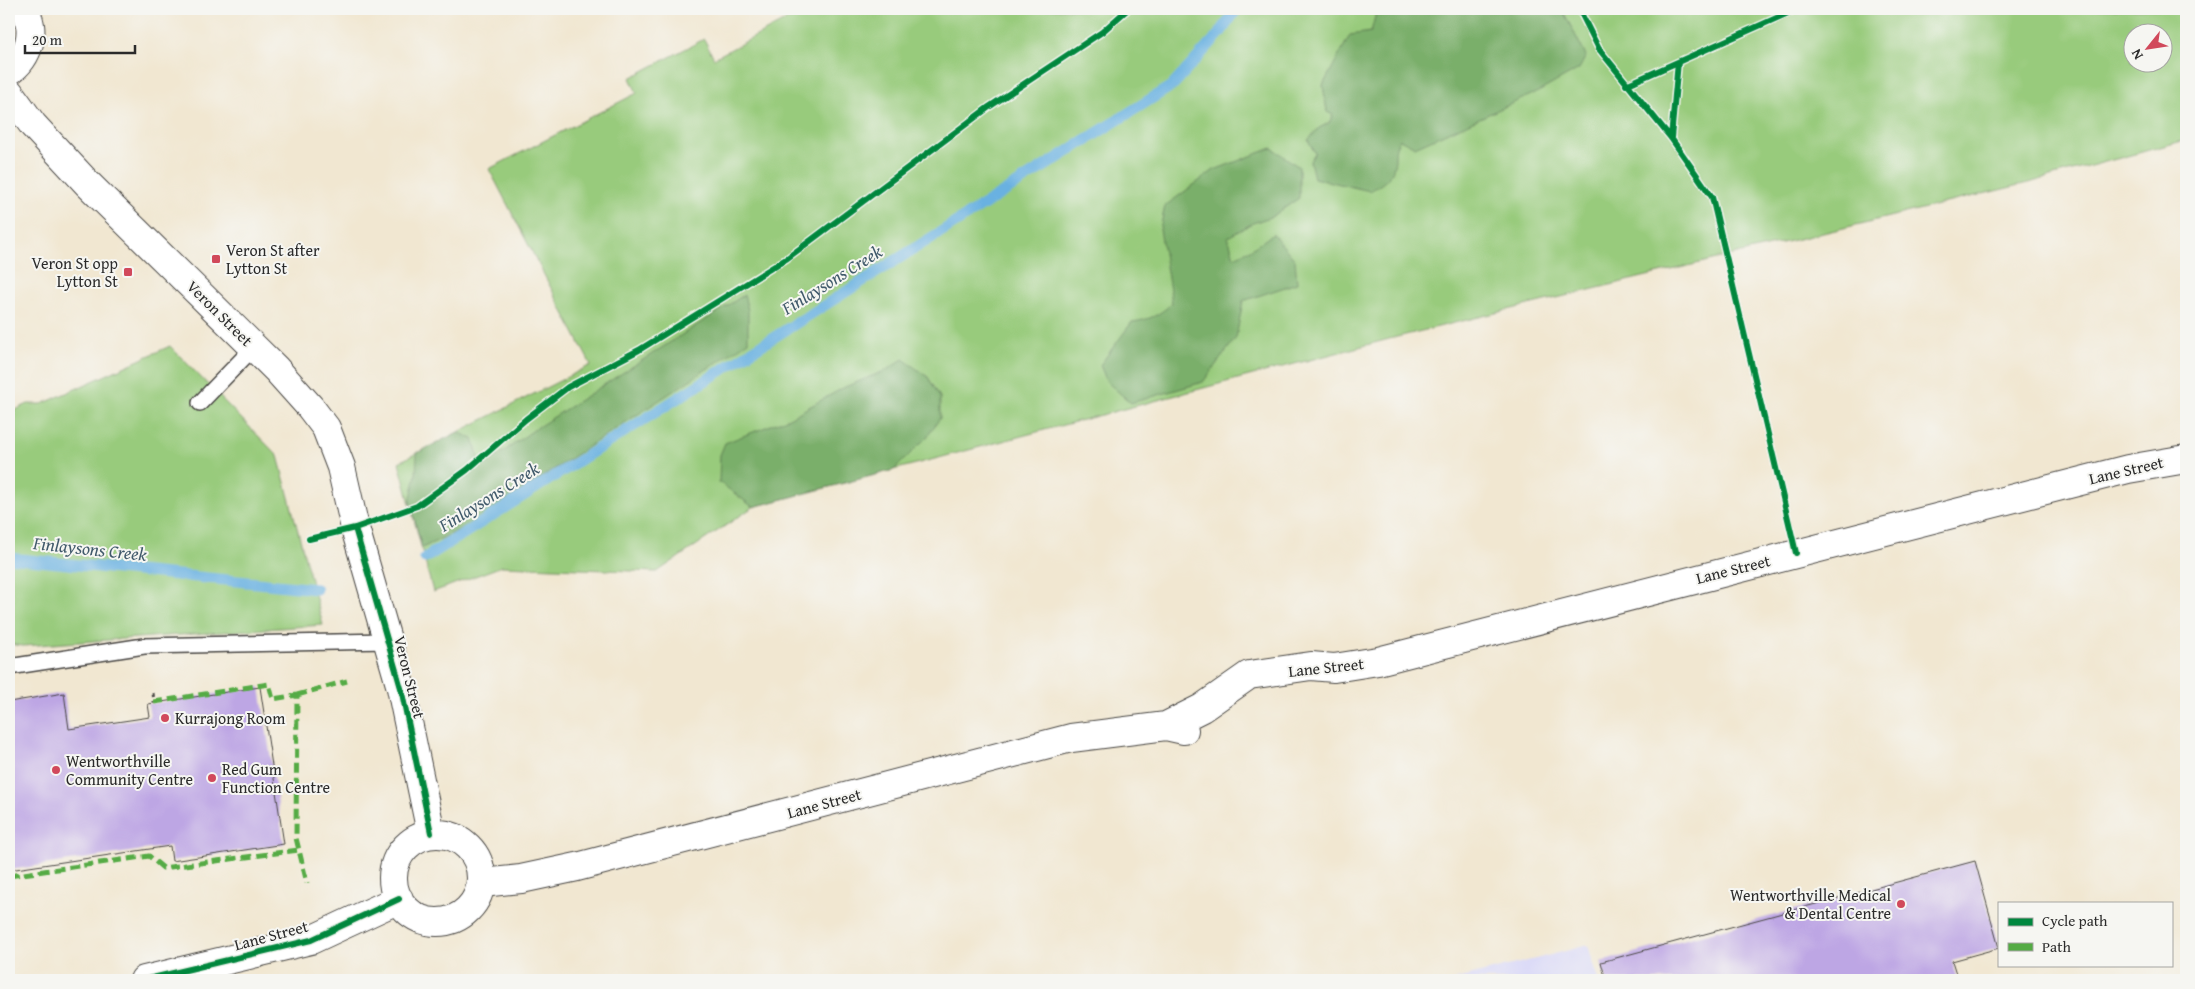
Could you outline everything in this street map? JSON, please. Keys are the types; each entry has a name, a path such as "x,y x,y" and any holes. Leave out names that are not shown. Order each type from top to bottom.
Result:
{"street":[{"path":"9,70 22,59 27,49 30,36 27,10"},
{"name":"Veron Street","path":"9,92 33,125 88,183 254,347 310,406 326,428 341,467 355,528 401,688 431,833"},
{"name":"Lane Street","path":"482,883 521,879 578,867 1072,738 1166,726 1192,731 1213,722 1280,672 1311,666 1334,668 1378,661 2128,469 2186,459"},
{"path":"431,833 450,835 466,844 478,859 482,870 482,883 473,905 454,920 437,923 420,920 404,908 394,891 392,871 399,853 414,840 431,833"},
{"name":"Lane Street","path":"144,980 311,940 399,899"}],"lane":[{"path":"200,403 254,347"},
{"path":"9,667 144,646 387,641"}],"path":[{"path":"153,694 154,702"}],"shaded area":[{"path":"1588,945 1598,980 1453,980 1547,956"}],"green space":[{"path":"808,9 2186,9 2186,140 2032,182 1393,338 753,507 657,572 502,566 433,592 399,462 591,365 489,169 637,93 630,78 704,39 714,58"},
{"path":"1377,9 1562,9 1586,56 1579,69 1540,91 1415,147 1400,139 1396,147 1395,162 1391,175 1370,191 1314,178 1310,161 1315,153 1308,140 1319,128 1329,123 1333,115 1327,112 1323,85 1350,35 1371,32"},
{"path":"1272,148 1299,167 1299,198 1273,216 1253,223 1228,237 1234,257 1250,250 1273,234 1295,260 1297,283 1243,301 1236,338 1203,382 1131,403 1107,382 1100,365 1132,322 1154,316 1172,303 1160,229 1165,206 1214,170"},
{"path":"744,295 748,310 748,342 466,527 422,548 410,502 416,474 417,453 458,432 473,439 482,467 535,429"},
{"path":"170,346 278,456 323,625 23,646 9,644 9,413 28,404 42,404"},
{"path":"903,359 928,377 940,397 940,418 927,437 894,470 753,507 719,482 720,455 725,443 789,418 845,387 887,370"}],"building":[{"path":"260,687 284,844 172,861 170,846 9,870 9,702 64,693 69,729 150,717 148,704"},
{"name":"Wentworthville Medical & Dental Centre","path":"1975,861 1998,944 1998,948 1952,961 1958,980 1606,980 1601,962"}],"waterway":[{"name":"Finlaysons Creek","path":"425,558 1173,85 1220,33 1237,9"},
{"name":"Finlaysons Creek","path":"9,558 316,589"}],"marked path":[{"path":"297,695 347,681"},
{"path":"154,702 269,684 273,699 297,695 296,838 307,883"},
{"path":"9,876 149,856 163,868 299,850"}],"cycle path":[{"path":"309,539 355,528 417,506 467,470 526,419 568,387 639,350 786,259 989,107 1102,32 1128,9"},
{"path":"1579,9 1599,49 1671,138 1712,197 1796,553"},
{"path":"1626,85 1797,9"},
{"path":"1671,138 1678,62"},
{"path":"355,528 401,688 431,833"},
{"path":"144,980 311,940 399,899"}],"place":[{"name":"Veron St after Lytton St","path":"216,259"},
{"name":"Veron St opp Lytton St","path":"128,272"},
{"name":"Kurrajong Room","path":"165,718"},
{"name":"Wentworthville Community Centre","path":"56,770"},
{"name":"Red Gum Function Centre","path":"212,778"},
{"name":"Wentworthville Medical & Dental Centre","path":"1901,904"}]}
